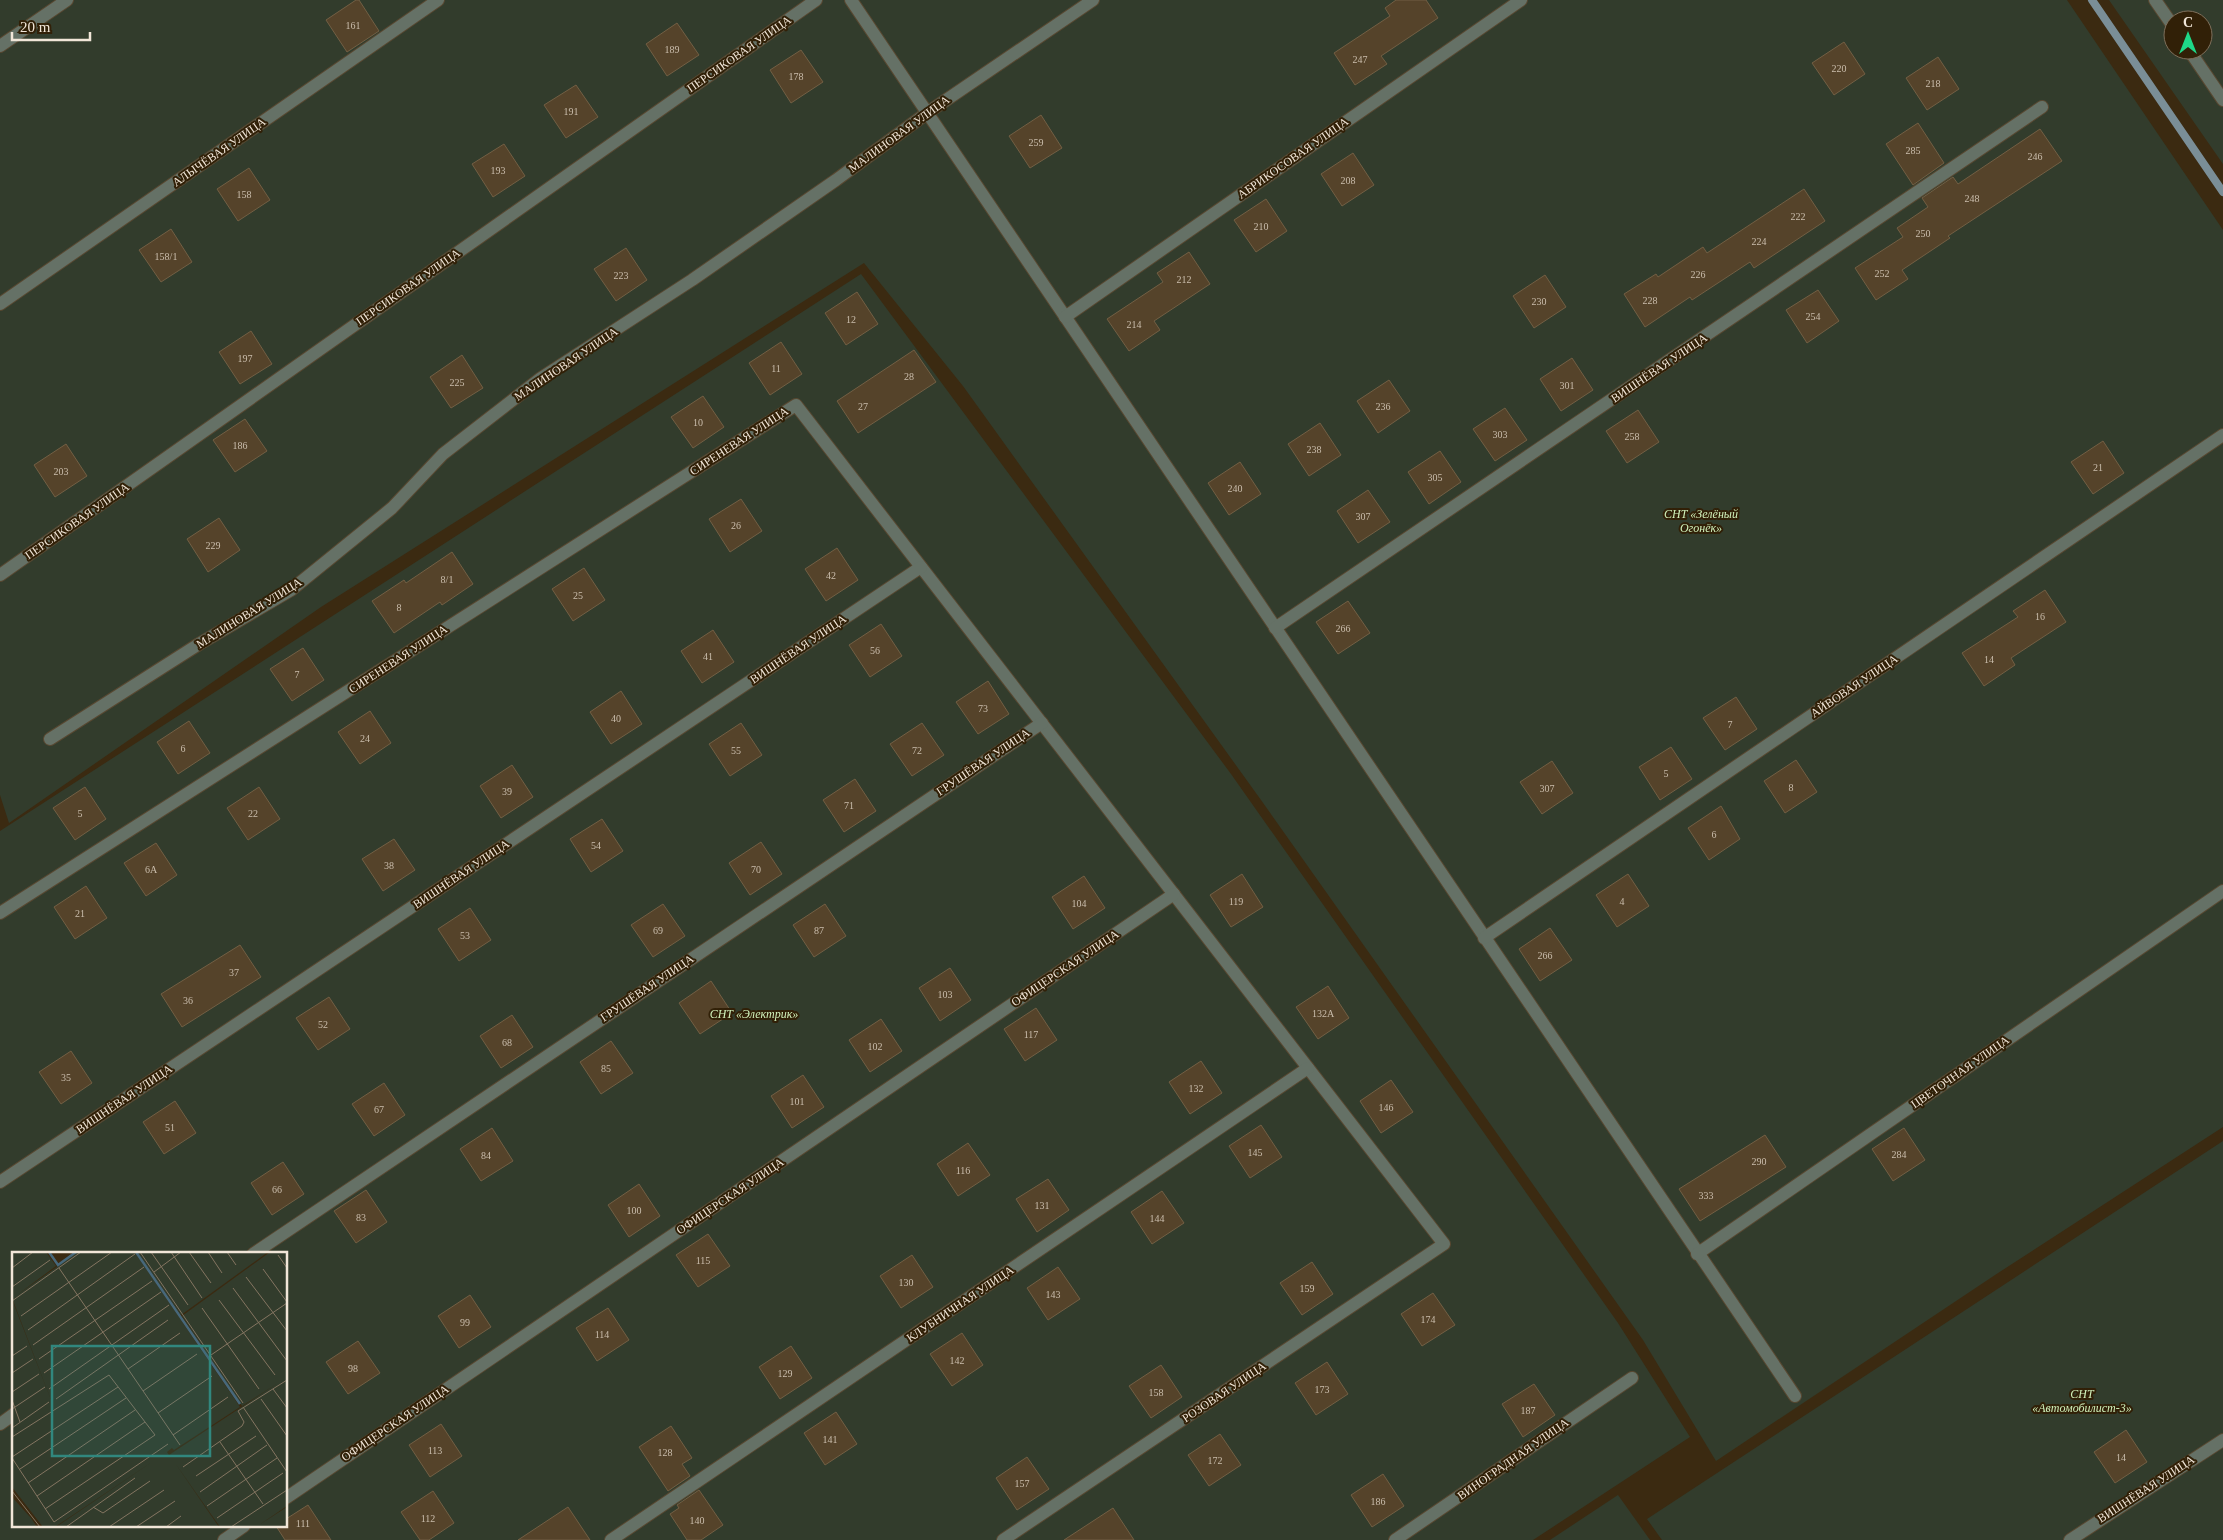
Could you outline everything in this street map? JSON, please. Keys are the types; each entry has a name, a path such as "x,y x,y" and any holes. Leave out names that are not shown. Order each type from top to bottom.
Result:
{"street":[{"path":"0,46 67,0"},
{"name":"АЛЫЧЁВАЯ УЛИЦА","path":"0,304 438,0"},
{"name":"ПЕРСИКОВАЯ УЛИЦА","path":"0,575 816,0"},
{"path":"851,0 1697,1254 1795,1396"},
{"name":"МАЛИНОВАЯ УЛИЦА","path":"50,739 199,644 291,590 392,508 443,454 541,378 692,280 836,180 927,113 1093,0"},
{"name":"АБРИКОСОВАЯ УЛИЦА","path":"1065,317 1522,0"},
{"path":"2155,0 2163,12"},
{"path":"2196,60 2223,100"},
{"name":"ВИШНЁВАЯ УЛИЦА","path":"1275,628 2042,108"},
{"name":"СИРЕНЕВАЯ УЛИЦА","path":"0,913 796,405 921,567"},
{"name":"АЙВОВАЯ УЛИЦА","path":"1484,938 2223,435"},
{"path":"921,567 1308,1068"},
{"name":"ВИШНЁВАЯ УЛИЦА","path":"0,1182 921,567"},
{"name":"ГРУШЁВАЯ УЛИЦА","path":"256,1252 1042,723"},
{"name":"ЦВЕТОЧНАЯ УЛИЦА","path":"1697,1254 2223,890"},
{"name":"ОФИЦЕРСКАЯ УЛИЦА","path":"288,1497 1174,894"},
{"name":"РОЗОВАЯ УЛИЦА","path":"1003,1540 1444,1244 1308,1068"},
{"name":"КЛУБНИЧНАЯ УЛИЦА","path":"612,1540 1308,1068"},
{"name":"ВИНОГРАДНАЯ УЛИЦА","path":"1395,1540 1632,1378"},
{"path":"0,1424 12,1415"},
{"name":"ВИШНЁВАЯ УЛИЦА","path":"2070,1540 2223,1440"},
{"path":"224,1540 241,1528"}],"green space":[{"name":"СНТ «Зелёный Огонёк»","path":"0,0 2067,0 2223,230 2223,1127 1995,1275 1716,1461 1643,1340 1261,800 963,386 864,263 321,607 9,823 0,795"},
{"path":"2109,0 2223,0 2223,164"},
{"name":"СНТ «Электрик»","path":"861,274 1231,774 1618,1323 1690,1437 1533,1540 0,1540 0,831"},
{"name":"СНТ «Автомобилист-3»","path":"2223,1141 2223,1540 1662,1540 1647,1519"},
{"path":"1618,1495 1650,1540 1550,1540"}],"building":[{"path":"356,0 359,0 379,31 347,52 326,20"},
{"path":"1396,0 1426,0 1438,18 1381,56 1387,64 1355,85 1334,53 1390,16 1385,8"},
{"path":"677,23 699,55 667,76 646,44"},
{"path":"1844,42 1865,74 1834,95 1812,63"},
{"path":"801,50 823,82 791,103 770,70"},
{"path":"1938,57 1959,89 1927,110 1906,78"},
{"path":"576,85 598,117 566,138 544,105"},
{"path":"1041,115 1062,148 1030,168 1009,136"},
{"path":"1918,123 1944,163 1913,185 1886,144"},
{"path":"2040,129 2062,161 1948,236 1950,238 1902,270 1908,279 1876,300 1855,268 1903,237 1897,228 1928,207 1922,198 1953,177 1958,184"},
{"path":"504,144 525,176 493,197 472,164"},
{"path":"1353,153 1374,185 1342,206 1321,174"},
{"path":"249,168 270,200 238,221 217,189"},
{"path":"1804,189 1825,221 1754,268 1750,262 1692,300 1690,297 1645,327 1624,294 1656,274 1658,277 1703,247 1707,253"},
{"path":"1266,199 1287,231 1256,252 1234,220"},
{"path":"171,229 192,262 161,282 139,250"},
{"path":"626,248 647,280 616,301 594,269"},
{"path":"1189,252 1210,284 1154,321 1160,330 1129,351 1107,319 1163,282 1157,273"},
{"path":"1545,275 1566,307 1534,328 1513,296"},
{"path":"1818,290 1839,321 1807,343 1786,310"},
{"path":"857,292 878,324 846,345 825,313"},
{"path":"251,331 272,364 240,384 219,352"},
{"path":"781,342 802,374 770,395 749,363"},
{"path":"914,350 936,382 858,433 837,401"},
{"path":"462,355 483,388 451,408 430,377"},
{"path":"1572,358 1593,390 1561,411 1540,379"},
{"path":"1389,380 1410,411 1378,433 1357,401"},
{"path":"703,396 724,427 693,448 671,417"},
{"path":"1505,408 1527,440 1495,461 1473,429"},
{"path":"1638,410 1659,442 1627,463 1606,431"},
{"path":"245,419 267,451 235,472 213,440"},
{"path":"1320,423 1341,455 1309,476 1288,444"},
{"path":"2103,441 2124,473 2093,494 2071,462"},
{"path":"66,444 87,476 55,497 34,465"},
{"path":"1440,451 1461,482 1429,504 1408,472"},
{"path":"1240,462 1261,494 1229,515 1208,483"},
{"path":"1368,490 1390,522 1358,543 1337,511"},
{"path":"741,499 762,531 730,552 709,519"},
{"path":"219,518 240,550 208,572 187,539"},
{"path":"837,548 858,580 826,601 805,569"},
{"path":"452,552 473,584 442,605 440,602 394,633 372,601 404,580 406,583"},
{"path":"584,568 605,600 573,621 552,589"},
{"path":"2045,590 2066,622 2011,658 2015,665 1984,686 1962,653 2018,617 2013,611"},
{"path":"1348,601 1370,633 1338,654 1316,622"},
{"path":"881,624 902,656 870,677 849,645"},
{"path":"713,630 734,662 702,683 681,651"},
{"path":"303,648 324,680 292,701 270,669"},
{"path":"988,681 1009,714 978,734 956,702"},
{"path":"621,691 642,724 611,744 590,712"},
{"path":"1736,697 1757,729 1725,750 1703,718"},
{"path":"370,711 391,743 360,764 338,732"},
{"path":"189,721 210,753 178,774 157,742"},
{"path":"741,723 762,755 730,776 709,744"},
{"path":"922,723 944,755 912,776 890,744"},
{"path":"1671,747 1692,779 1660,800 1639,767"},
{"path":"1796,760 1817,792 1785,813 1764,781"},
{"path":"1552,761 1573,793 1542,814 1520,782"},
{"path":"512,765 533,797 501,818 480,786"},
{"path":"855,779 876,811 844,832 823,800"},
{"path":"85,787 106,819 75,840 53,808"},
{"path":"259,787 280,819 248,840 227,808"},
{"path":"1721,806 1740,839 1709,860 1688,828"},
{"path":"602,819 623,851 591,872 570,839"},
{"path":"394,839 415,870 383,891 362,859"},
{"path":"761,842 782,874 750,895 729,863"},
{"path":"156,843 177,875 146,896 124,863"},
{"path":"1242,874 1263,907 1231,927 1210,895"},
{"path":"1628,874 1649,906 1617,927 1596,895"},
{"path":"1084,876 1105,908 1073,929 1052,897"},
{"path":"86,886 107,918 75,939 54,907"},
{"path":"663,904 685,936 653,957 631,925"},
{"path":"825,904 846,936 814,957 793,925"},
{"path":"470,908 491,940 459,961 438,929"},
{"path":"1550,928 1572,960 1540,981 1519,949"},
{"path":"240,945 261,977 182,1027 161,994"},
{"path":"950,968 971,1000 940,1021 919,988"},
{"path":"711,981 732,1013 700,1034 679,1003"},
{"path":"1328,986 1349,1018 1318,1039 1296,1007"},
{"path":"329,997 350,1029 318,1050 296,1018"},
{"path":"1036,1008 1057,1040 1025,1061 1004,1029"},
{"path":"512,1015 533,1047 501,1068 480,1036"},
{"path":"881,1019 902,1051 870,1072 849,1040"},
{"path":"611,1041 633,1073 601,1094 580,1062"},
{"path":"71,1051 92,1083 61,1104 39,1072"},
{"path":"1201,1061 1222,1093 1190,1114 1169,1082"},
{"path":"803,1075 824,1107 792,1128 771,1096"},
{"path":"1391,1080 1413,1112 1381,1133 1360,1101"},
{"path":"384,1083 405,1115 374,1136 352,1104"},
{"path":"175,1101 196,1133 164,1154 143,1122"},
{"path":"1261,1125 1282,1157 1250,1178 1229,1146"},
{"path":"492,1128 513,1161 481,1181 460,1149"},
{"path":"1904,1128 1925,1160 1893,1181 1872,1149"},
{"path":"1765,1135 1786,1167 1700,1221 1679,1189"},
{"path":"968,1143 990,1175 958,1196 937,1164"},
{"path":"283,1162 304,1194 272,1215 251,1183"},
{"path":"1048,1179 1069,1210 1037,1232 1016,1199"},
{"path":"639,1184 660,1216 629,1237 608,1205"},
{"path":"366,1190 387,1222 356,1243 334,1211"},
{"path":"1162,1191 1184,1223 1152,1244 1131,1212"},
{"path":"708,1234 730,1266 698,1287 676,1255"},
{"path":"912,1255 933,1287 901,1308 880,1276"},
{"path":"1312,1262 1333,1294 1302,1315 1280,1283"},
{"path":"1058,1267 1080,1299 1048,1320 1027,1288"},
{"path":"1433,1293 1455,1325 1422,1346 1401,1314"},
{"path":"470,1295 491,1327 459,1348 438,1316"},
{"path":"608,1308 629,1340 597,1361 576,1328"},
{"path":"962,1333 983,1365 952,1386 930,1354"},
{"path":"358,1341 380,1373 348,1394 326,1362"},
{"path":"791,1346 812,1378 780,1399 759,1367"},
{"path":"1327,1362 1348,1394 1316,1415 1295,1383"},
{"path":"1161,1365 1182,1397 1151,1418 1129,1386"},
{"path":"1534,1384 1555,1415 1523,1437 1502,1404"},
{"path":"836,1412 857,1444 825,1465 804,1433"},
{"path":"441,1424 462,1456 430,1477 409,1445"},
{"path":"671,1426 692,1458 682,1464 690,1476 668,1491 639,1447"},
{"path":"2126,1430 2147,1462 2115,1483 2094,1452"},
{"path":"1220,1434 1241,1465 1209,1486 1188,1455"},
{"path":"1027,1457 1049,1489 1017,1510 996,1478"},
{"path":"1383,1474 1404,1506 1372,1527 1351,1495"},
{"path":"699,1490 723,1525 701,1540 687,1540 670,1514 679,1508 677,1505"},
{"path":"433,1491 454,1523 429,1540 420,1540 401,1512"},
{"path":"308,1505 331,1540 285,1540 277,1528 288,1528 288,1518"},
{"path":"568,1507 590,1540 518,1540"},
{"path":"1113,1508 1134,1540 1064,1540"}],"waterway":[{"path":"2092,0 2223,192"}]}
